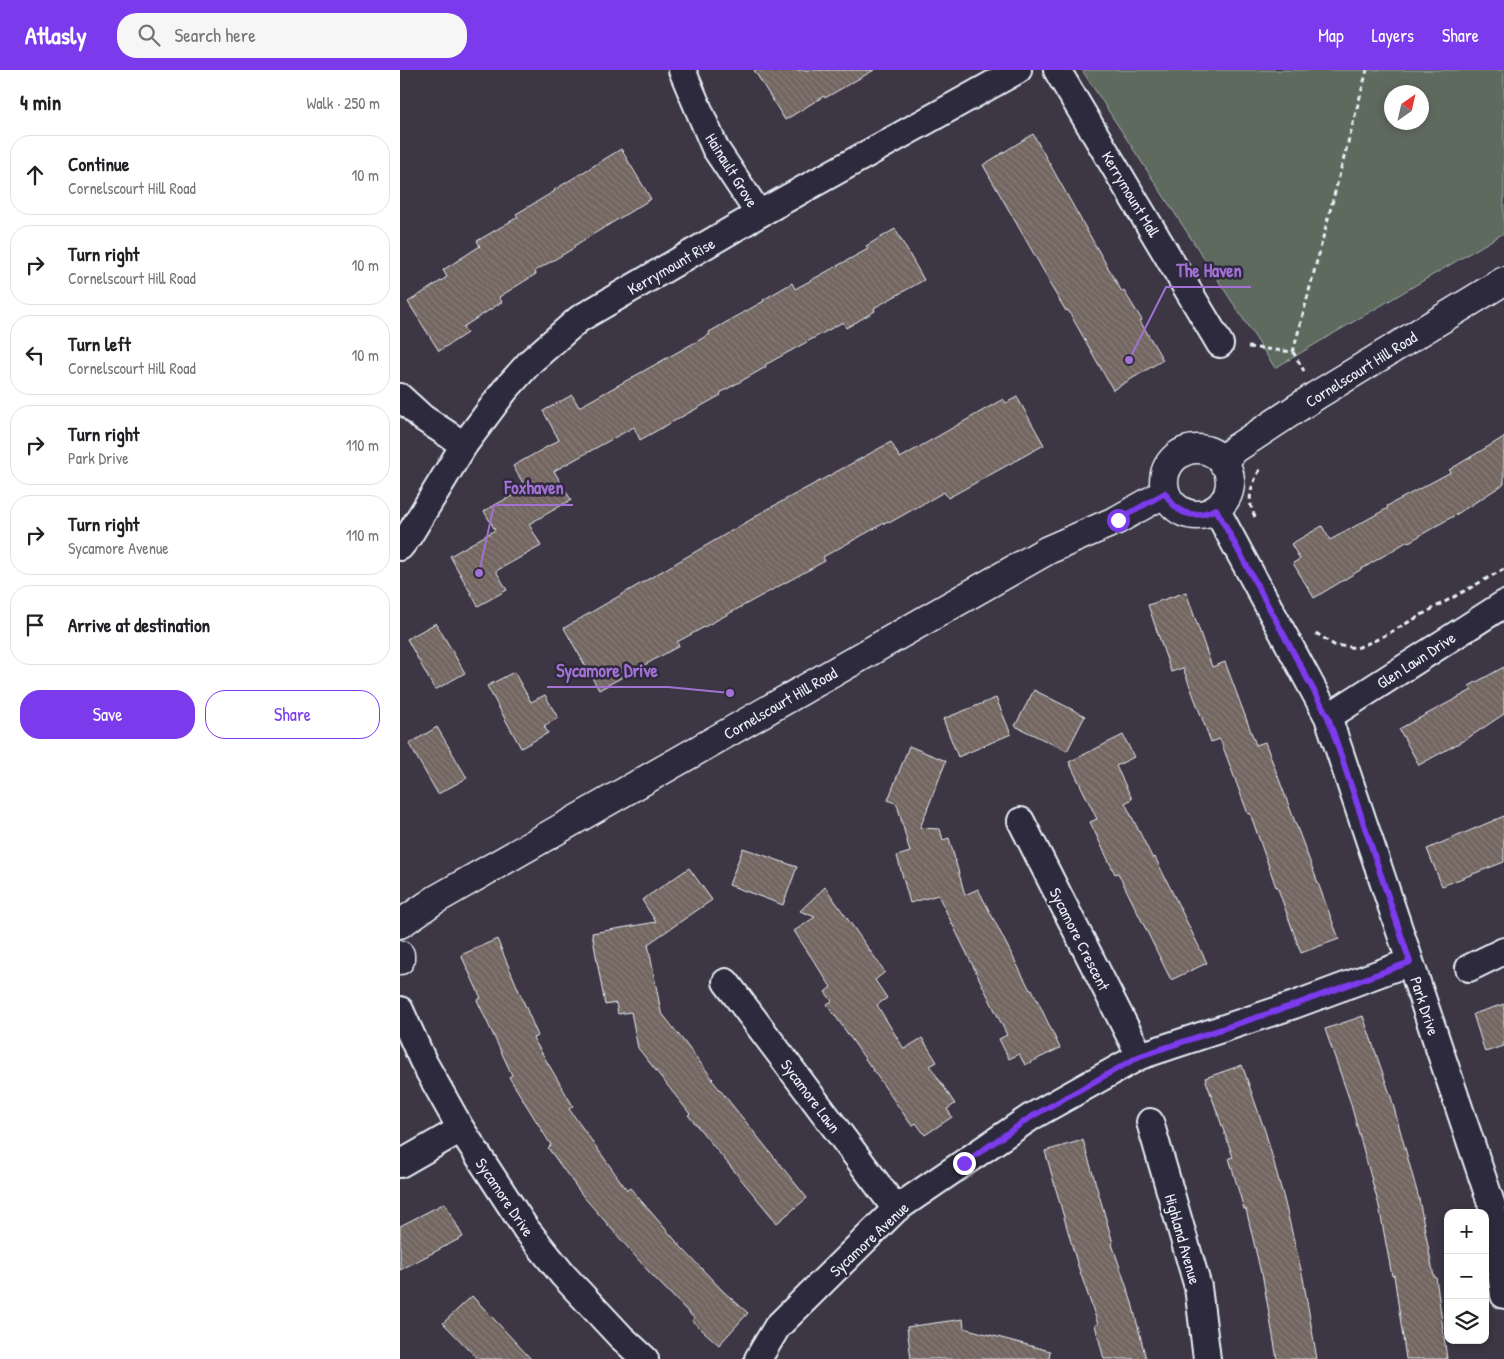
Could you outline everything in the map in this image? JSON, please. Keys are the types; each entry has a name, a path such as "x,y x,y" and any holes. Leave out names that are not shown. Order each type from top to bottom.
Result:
{"main road":[{"name":"Cornelscourt Hill Road","path":"1224,463 1236,449 1317,395 1504,281"},
{"path":"1197,449 1207,451 1224,463 1228,472 1230,483 1228,493 1223,502 1207,514 1186,514 1177,509 1165,493 1165,472 1174,460 1187,451 1197,449"},
{"name":"Cornelscourt Hill Road","path":"400,924 435,900 1048,550 1118,520 1165,493"},
{"path":"400,955 400,960"}],"street":[{"name":"Hainault Grove","path":"682,70 715,148 760,214"},
{"name":"Kerrymount Rise","path":"400,547 408,538 464,445 505,390 531,362 580,319 760,214 1018,70"},
{"name":"Kerrymount Mall","path":"1057,70 1220,344"},
{"path":"400,397 422,418 464,445"},
{"name":"Park Drive","path":"1216,509 1328,717 1492,1206 1504,1295"},
{"name":"Glen Lawn Drive","path":"1328,717 1504,604"},
{"name":"Sycamore Crescent","path":"1020,821 1140,1056"},
{"path":"1469,968 1504,951"},
{"name":"Sycamore Avenue","path":"758,1359 777,1327 896,1209 1031,1117 1140,1056 1294,1005 1410,962"},
{"name":"Sycamore Lawn","path":"726,982 896,1209"},
{"name":"Sycamore Drive","path":"400,1010 424,1061 461,1130 526,1229 562,1276 644,1359"},
{"name":"Highland Avenue","path":"1150,1122 1198,1287 1206,1359"},
{"path":"400,1164 461,1130"}],"path":[{"path":"1317,395 1293,352 1367,70"},
{"path":"1220,344 1293,352"},
{"path":"1255,518 1251,509 1250,488 1262,464"},
{"path":"1315,632 1334,646 1357,648 1389,634 1504,569"}],"green space":[{"path":"1082,70 1504,70 1504,233 1275,368"}],"building":[{"path":"754,70 874,70 825,98 824,96 785,120"},
{"path":"1033,134 1122,292 1124,291 1142,320 1140,321 1163,360 1113,390 1068,310 1066,311 1049,283 983,165"},
{"path":"621,149 651,199 535,271 536,274 499,297 502,302 463,327 467,333 439,351 408,302 447,277 443,270 480,246 477,241 518,217 516,214"},
{"path":"895,229 924,280 874,308 875,311 846,328 843,322 765,365 766,367 720,393 721,395 640,440 634,427 554,471 571,500 529,524 541,546 496,571 507,590 478,606 450,556 495,530 484,511 526,488 513,466 559,440 543,411 572,395 579,407 710,334 709,332 792,283 795,289 868,249 866,246"},
{"path":"1017,397 1044,445 948,498 944,492 889,523 888,521 823,557 825,561 677,642 679,646 599,690 564,628 757,515 891,442 900,458 1003,399 1006,403"},
{"path":"1504,437 1504,484 1457,514 1408,541 1314,598 1293,563 1300,559 1291,544 1322,526 1330,540 1388,508 1387,506 1451,472 1449,470"},
{"path":"1186,592 1212,667 1225,662 1256,745 1265,742 1339,939 1301,953 1250,813 1248,814 1220,739 1211,742 1183,668 1171,672 1148,605"},
{"path":"436,623 465,673 435,690 407,639"},
{"path":"1504,667 1504,714 1468,738 1419,765 1399,729 1472,690 1469,686"},
{"path":"514,672 531,702 545,695 558,718 544,726 548,733 521,748 487,686"},
{"path":"1034,690 1085,716 1067,751 1015,726"},
{"path":"996,698 1011,734 958,757 943,719"},
{"path":"437,727 467,778 438,794 409,744"},
{"path":"1123,735 1134,757 1116,766 1132,799 1125,803 1153,859 1155,857 1207,963 1171,980 1118,873 1115,874 1090,822 1097,819 1069,762"},
{"path":"909,746 946,761 920,828 940,829 943,840 949,838 965,895 978,889 1030,990 1032,989 1060,1048 1025,1065 1019,1054 1009,1059 999,1039 1007,1035 938,895 910,903 897,856 910,852 897,804 888,800"},
{"path":"1504,816 1504,862 1442,886 1427,849"},
{"path":"743,848 797,867 783,905 729,885"},
{"path":"689,868 712,900 648,944 661,1012 712,1080 807,1198 777,1223 688,1115 690,1114 638,1048 631,1012 618,1014 616,1003 605,1005 592,933 656,922 642,900"},
{"path":"825,887 885,972 875,980 887,998 877,1005 904,1049 922,1038 937,1062 930,1066 955,1104 947,1109 952,1117 925,1135 916,1123 912,1126 827,1004 832,1001 825,992 831,987 794,931 815,917 800,911"},
{"path":"497,939 538,1036 533,1038 573,1106 569,1109 627,1190 630,1188 682,1248 724,1292 748,1313 719,1345 692,1321 694,1318 650,1273 583,1196 548,1148 551,1145 509,1077 512,1075 477,1000 481,998 461,955"},
{"path":"1504,1004 1504,1046 1485,1052 1473,1014"},
{"path":"1363,1016 1391,1097 1419,1199 1434,1277 1436,1277 1447,1359 1406,1359 1394,1275 1392,1276 1379,1206 1350,1101 1325,1029"},
{"path":"1242,1065 1266,1134 1284,1199 1303,1278 1317,1359 1277,1359 1262,1273 1246,1209 1244,1209 1229,1158 1233,1157 1205,1078"},
{"path":"1083,1140 1112,1244 1132,1303 1146,1359 1104,1359 1095,1325 1098,1324 1077,1263 1045,1151"},
{"path":"445,1203 463,1237 400,1270 400,1226"},
{"path":"472,1296 531,1359 478,1359 443,1323"},
{"path":"963,1319 964,1328 1050,1351 1049,1359 911,1359 907,1327"}],"place":[{"name":"The Haven","path":"1129,360"},
{"name":"Foxhaven","path":"479,573"},
{"name":"Sycamore Drive","path":"730,693"}],"route":[{"path":"964,1163 1031,1117 1140,1056 1294,1005 1410,962 1328,717 1216,509 1207,514 1186,514 1170,502 1165,493 1118,520"}]}
